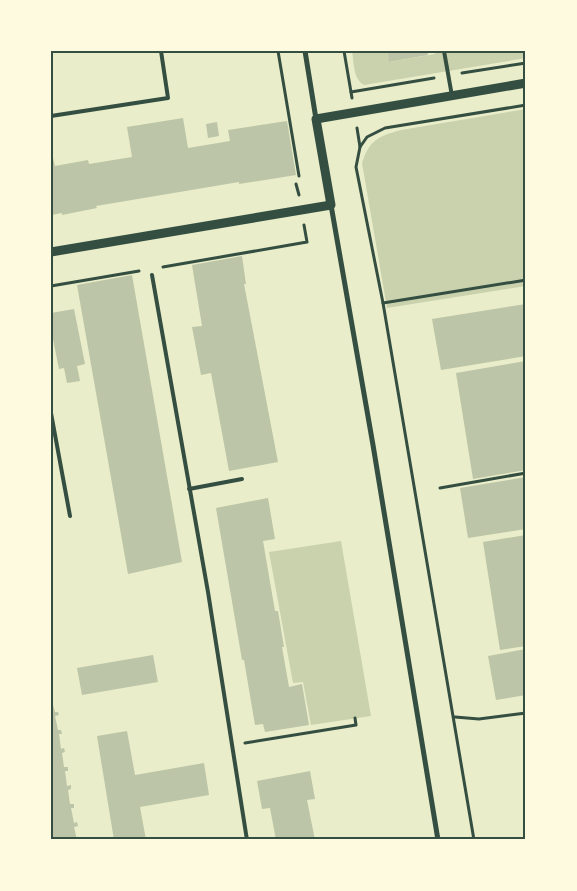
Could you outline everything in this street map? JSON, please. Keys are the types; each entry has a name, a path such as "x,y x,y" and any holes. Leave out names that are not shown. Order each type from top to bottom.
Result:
{"street":[{"path":"305,51 438,840"},
{"path":"316,119 526,83"},
{"path":"51,252 331,205"}],"lane":[{"path":"51,116 168,98 161,51"},
{"path":"444,51 452,96"},
{"path":"152,275 208,592 247,840"},
{"path":"51,413 70,516"},
{"path":"189,488 242,479"}],"path":[{"path":"278,51 299,176"},
{"path":"344,51 360,147 356,167 383,303 455,717 474,840"},
{"path":"360,147 367,137 385,128 526,105"},
{"path":"296,184 298,194"},
{"path":"160,268 307,242 302,210"},
{"path":"51,286 140,271"},
{"path":"383,303 526,280"},
{"path":"440,488 526,473"},
{"path":"455,717 479,719 526,713"},
{"path":"232,745 356,725 355,718"}],"green space":[{"path":"352,51 388,51 390,62 435,54 435,51 526,51 526,58 364,85 356,75"},
{"path":"526,109 526,286 387,308 362,163 368,149 381,137 401,130"},
{"path":"341,541 371,716 311,725 303,682 293,683 269,552"}],"building":[{"path":"388,51 427,51 428,55 389,62"},
{"path":"183,118 188,148 230,141 228,130 287,121 296,175 239,184 239,182 96,206 97,208 62,215 62,213 51,215 51,150 55,166 88,160 89,164 132,157 127,127"},
{"path":"217,122 219,136 208,138 206,124"},
{"path":"242,256 246,284 244,284 278,462 229,471 211,373 201,375 192,327 202,326 192,265"},
{"path":"132,275 182,562 128,574 77,285"},
{"path":"526,304 526,356 441,370 432,319"},
{"path":"74,309 85,364 77,366 80,381 67,383 64,368 59,369 51,329 51,313"},
{"path":"526,361 526,470 473,479 456,373"},
{"path":"526,477 526,529 468,538 460,488"},
{"path":"268,498 275,539 263,541 275,611 278,611 289,687 302,684 309,725 265,732 263,724 255,725 216,508"},
{"path":"526,535 526,646 500,650 483,542"},
{"path":"526,649 526,695 496,700 488,656"},
{"path":"153,655 158,682 82,695 77,668"},
{"path":"51,698 55,712 58,712 59,715 55,716 58,730 61,730 62,734 59,734 61,749 64,748 65,752 62,753 64,767 68,767 68,771 65,771 67,786 71,785 71,789 68,790 70,804 74,804 74,808 71,808 74,823 77,822 78,826 74,827 77,840 51,840"},
{"path":"127,731 135,775 204,763 209,795 140,807 146,840 114,840 97,736"},
{"path":"310,771 315,799 307,800 315,840 276,840 270,808 262,809 257,781"}]}
